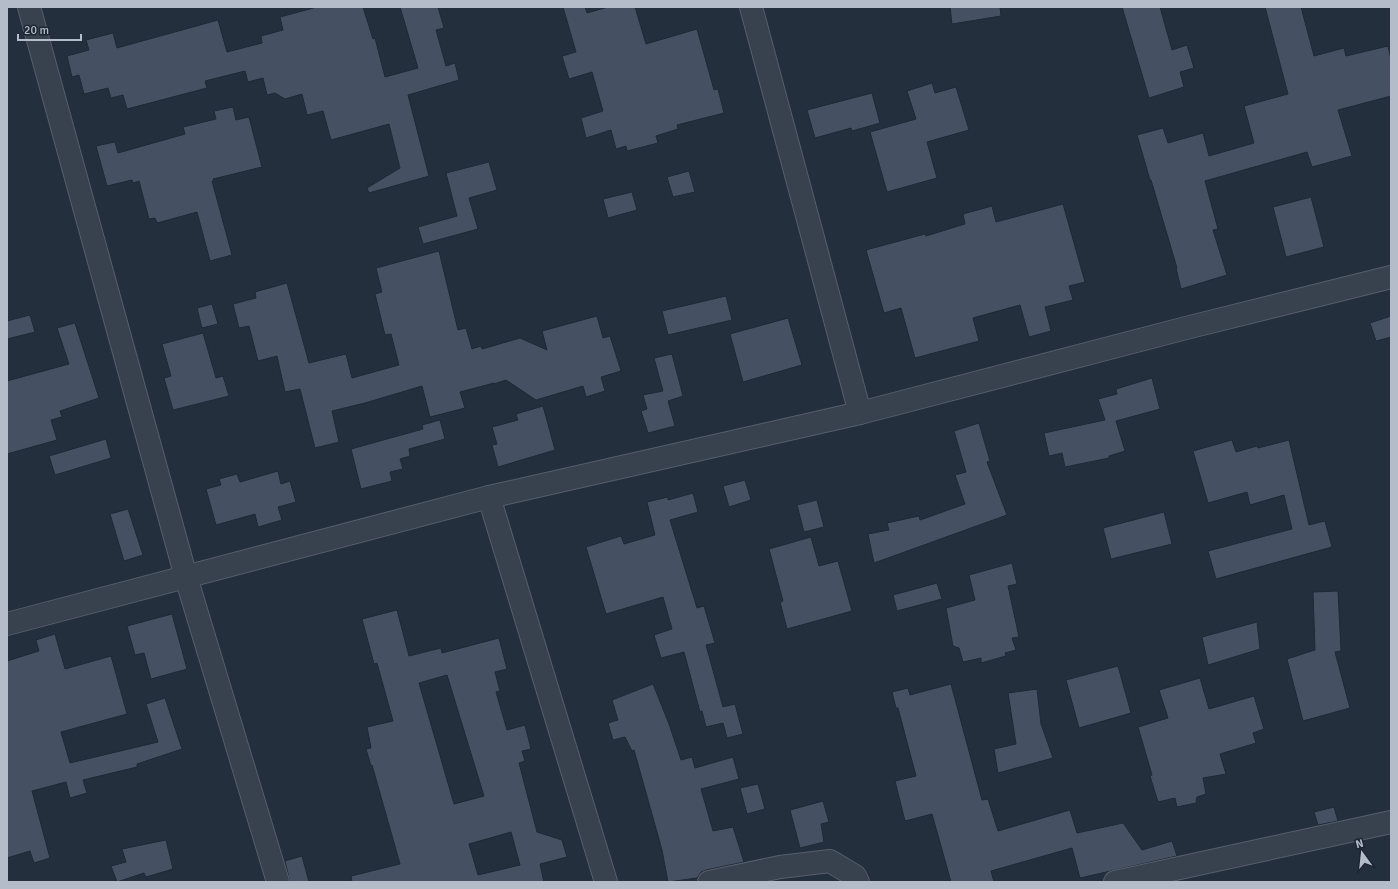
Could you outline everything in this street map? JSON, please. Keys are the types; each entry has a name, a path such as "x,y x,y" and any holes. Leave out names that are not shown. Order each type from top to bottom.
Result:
{"street":[{"path":"29,7 186,577 278,882"},
{"path":"750,7 860,413"},
{"path":"7,624 489,497 860,413 1186,328 1391,277"},
{"path":"489,497 606,882"},
{"path":"1115,882 1391,822"},
{"path":"709,882 780,867 830,860 855,876 858,882"}],"building":[{"path":"317,7 363,7 373,39 375,38 385,77 418,68 400,7 438,7 444,28 436,30 446,66 455,63 459,80 408,95 429,176 369,193 367,188 400,168 389,124 331,140 323,111 307,115 302,94 285,99 275,93 267,95 263,78 248,82 245,71 205,81 207,88 127,109 123,95 111,98 108,88 84,94 79,75 72,77 67,56 89,50 86,40 113,33 117,48 218,20 227,52 262,43 261,36 283,30 280,17"},
{"path":"563,7 585,7 587,13 608,7 635,7 646,44 697,29 714,90 718,89 724,113 677,125 678,129 656,136 658,143 627,151 626,146 616,149 611,130 586,138 581,118 603,111 592,72 569,79 562,56 576,52"},
{"path":"950,7 1000,7 1001,16 952,24"},
{"path":"1122,7 1160,7 1172,50 1187,45 1194,68 1180,72 1184,87 1149,98"},
{"path":"1265,7 1301,7 1314,56 1344,48 1346,56 1388,46 1391,59 1391,96 1338,110 1352,156 1312,167 1307,152 1205,181 1218,229 1213,230 1227,275 1181,289 1177,268 1137,135 1163,128 1168,143 1203,133 1209,156 1254,143 1244,106 1288,94"},
{"path":"932,83 935,93 956,87 969,130 927,142 937,178 887,192 870,132 916,119 907,91"},
{"path":"872,93 880,123 852,131 851,128 815,138 807,110"},
{"path":"233,107 236,120 249,117 262,167 213,179 214,181 212,181 232,255 210,261 197,212 157,223 155,218 149,219 139,181 133,183 132,180 107,186 96,146 115,142 118,153 185,134 183,127 216,119 214,111"},
{"path":"489,162 497,190 469,198 478,229 423,244 418,227 457,216 446,173"},
{"path":"689,171 695,192 673,197 667,177"},
{"path":"632,192 637,210 608,218 603,199"},
{"path":"1311,197 1324,247 1286,257 1273,207"},
{"path":"1063,204 1085,282 1069,286 1073,300 1045,307 1051,331 1029,337 1020,305 973,318 979,341 915,358 901,308 884,313 866,250 925,234 926,236 965,224 963,214 992,206 996,222"},
{"path":"439,251 458,330 466,328 472,349 481,346 482,349 520,338 547,350 542,331 597,316 603,338 610,336 621,371 601,377 605,391 586,397 583,386 536,400 506,380 460,392 465,408 430,417 422,386 332,411 339,442 315,448 300,389 285,392 277,356 258,361 249,326 239,328 233,304 256,298 255,292 287,283 309,363 346,354 352,378 399,365 391,334 385,335 375,294 382,292 376,268"},
{"path":"726,296 732,320 668,335 662,311"},
{"path":"212,304 218,324 202,328 197,308"},
{"path":"30,315 35,332 7,339 7,321"},
{"path":"1391,316 1391,337 1376,341 1370,323"},
{"path":"788,318 802,365 743,382 730,334"},
{"path":"75,323 99,398 60,411 62,417 51,420 57,440 7,454 7,381 69,364 57,328"},
{"path":"203,333 216,378 223,376 229,396 173,410 164,378 171,376 162,344"},
{"path":"672,354 683,396 668,401 675,426 648,433 641,411 647,409 643,395 663,391 654,358"},
{"path":"1152,378 1160,409 1116,421 1125,451 1109,456 1109,458 1065,467 1062,453 1049,456 1044,433 1105,420 1098,399 1117,394 1116,389"},
{"path":"543,406 555,450 498,467 492,445 497,444 492,427 518,420 516,414"},
{"path":"440,420 445,439 409,449 410,456 400,459 403,469 390,472 392,481 361,489 351,449 423,429 422,425"},
{"path":"979,423 990,461 987,462 1007,515 874,563 868,534 889,530 887,523 919,516 920,520 965,504 955,475 966,472 954,431"},
{"path":"106,439 111,458 55,475 49,456"},
{"path":"1232,440 1236,452 1257,446 1258,448 1289,440 1309,525 1325,521 1332,547 1216,579 1208,551 1292,529 1284,495 1250,505 1247,492 1208,503 1193,451"},
{"path":"278,471 281,484 290,481 296,502 278,507 282,520 258,527 255,514 216,525 206,489 221,485 219,479 237,474 240,482"},
{"path":"745,480 751,500 729,507 723,486"},
{"path":"693,493 698,512 670,520 697,608 704,606 715,643 706,645 723,707 735,704 743,734 727,738 723,723 706,727 702,711 700,712 684,652 661,658 654,635 672,629 663,597 606,614 586,547 621,536 624,544 655,535 647,502 668,497 668,500"},
{"path":"817,500 824,527 804,532 797,505"},
{"path":"128,509 143,555 124,561 110,514"},
{"path":"1164,512 1172,544 1111,559 1103,528"},
{"path":"811,537 819,566 838,561 852,611 787,629 780,602 783,601 769,549"},
{"path":"1012,563 1017,584 1008,586 1019,637 1012,638 1016,650 1005,653 1006,656 981,663 981,658 963,662 959,648 953,646 946,608 975,600 969,575"},
{"path":"937,583 942,599 897,611 893,595"},
{"path":"1338,591 1341,651 1335,652 1350,708 1303,721 1287,659 1315,650 1313,592"},
{"path":"397,610 409,656 441,648 442,653 499,638 507,669 495,672 500,691 496,692 507,730 525,725 531,749 522,751 525,761 519,763 537,832 562,840 567,857 540,864 544,882 352,882 351,876 400,864 372,765 371,766 366,749 371,748 367,727 393,721 377,663 374,664 362,619","holes":["447,675 484,796 454,804 419,683","511,832 520,865 478,875 469,844"]},
{"path":"172,614 187,669 151,679 144,653 135,655 127,626"},
{"path":"1257,622 1260,649 1208,665 1202,637"},
{"path":"55,634 65,669 111,656 127,714 61,732 70,763 158,742 146,704 165,698 182,749 137,764 137,767 83,780 87,793 70,798 66,782 32,791 50,858 34,863 30,851 7,858 7,661 39,651 36,640"},
{"path":"1118,666 1131,713 1079,728 1066,680"},
{"path":"1200,678 1209,709 1254,696 1264,729 1253,733 1256,743 1220,754 1226,774 1203,778 1206,794 1197,797 1196,803 1177,807 1175,798 1158,802 1138,727 1168,718 1159,690"},
{"path":"653,684 681,760 692,757 695,768 733,757 739,779 701,789 713,831 733,827 744,862 706,870 701,872 697,878 668,882 662,850 634,750 632,751 625,737 613,740 608,723 618,720 612,700"},
{"path":"951,684 982,800 988,799 998,831 1070,810 1077,833 1123,823 1142,850 1172,841 1177,856 1080,878 1072,848 991,871 994,882 951,882 932,814 905,821 895,781 916,776 898,708 896,708 892,692 908,688 910,695"},
{"path":"1037,689 1041,724 1053,758 998,773 994,749 1016,744 1008,693"},
{"path":"758,784 765,809 747,814 740,788"},
{"path":"823,801 829,822 821,824 824,842 800,848 790,810"},
{"path":"1334,807 1338,821 1318,825 1314,812"},
{"path":"166,840 173,869 146,877 144,873 117,882 111,866 126,862 122,849"},
{"path":"302,856 309,882 290,882 285,861"}]}
